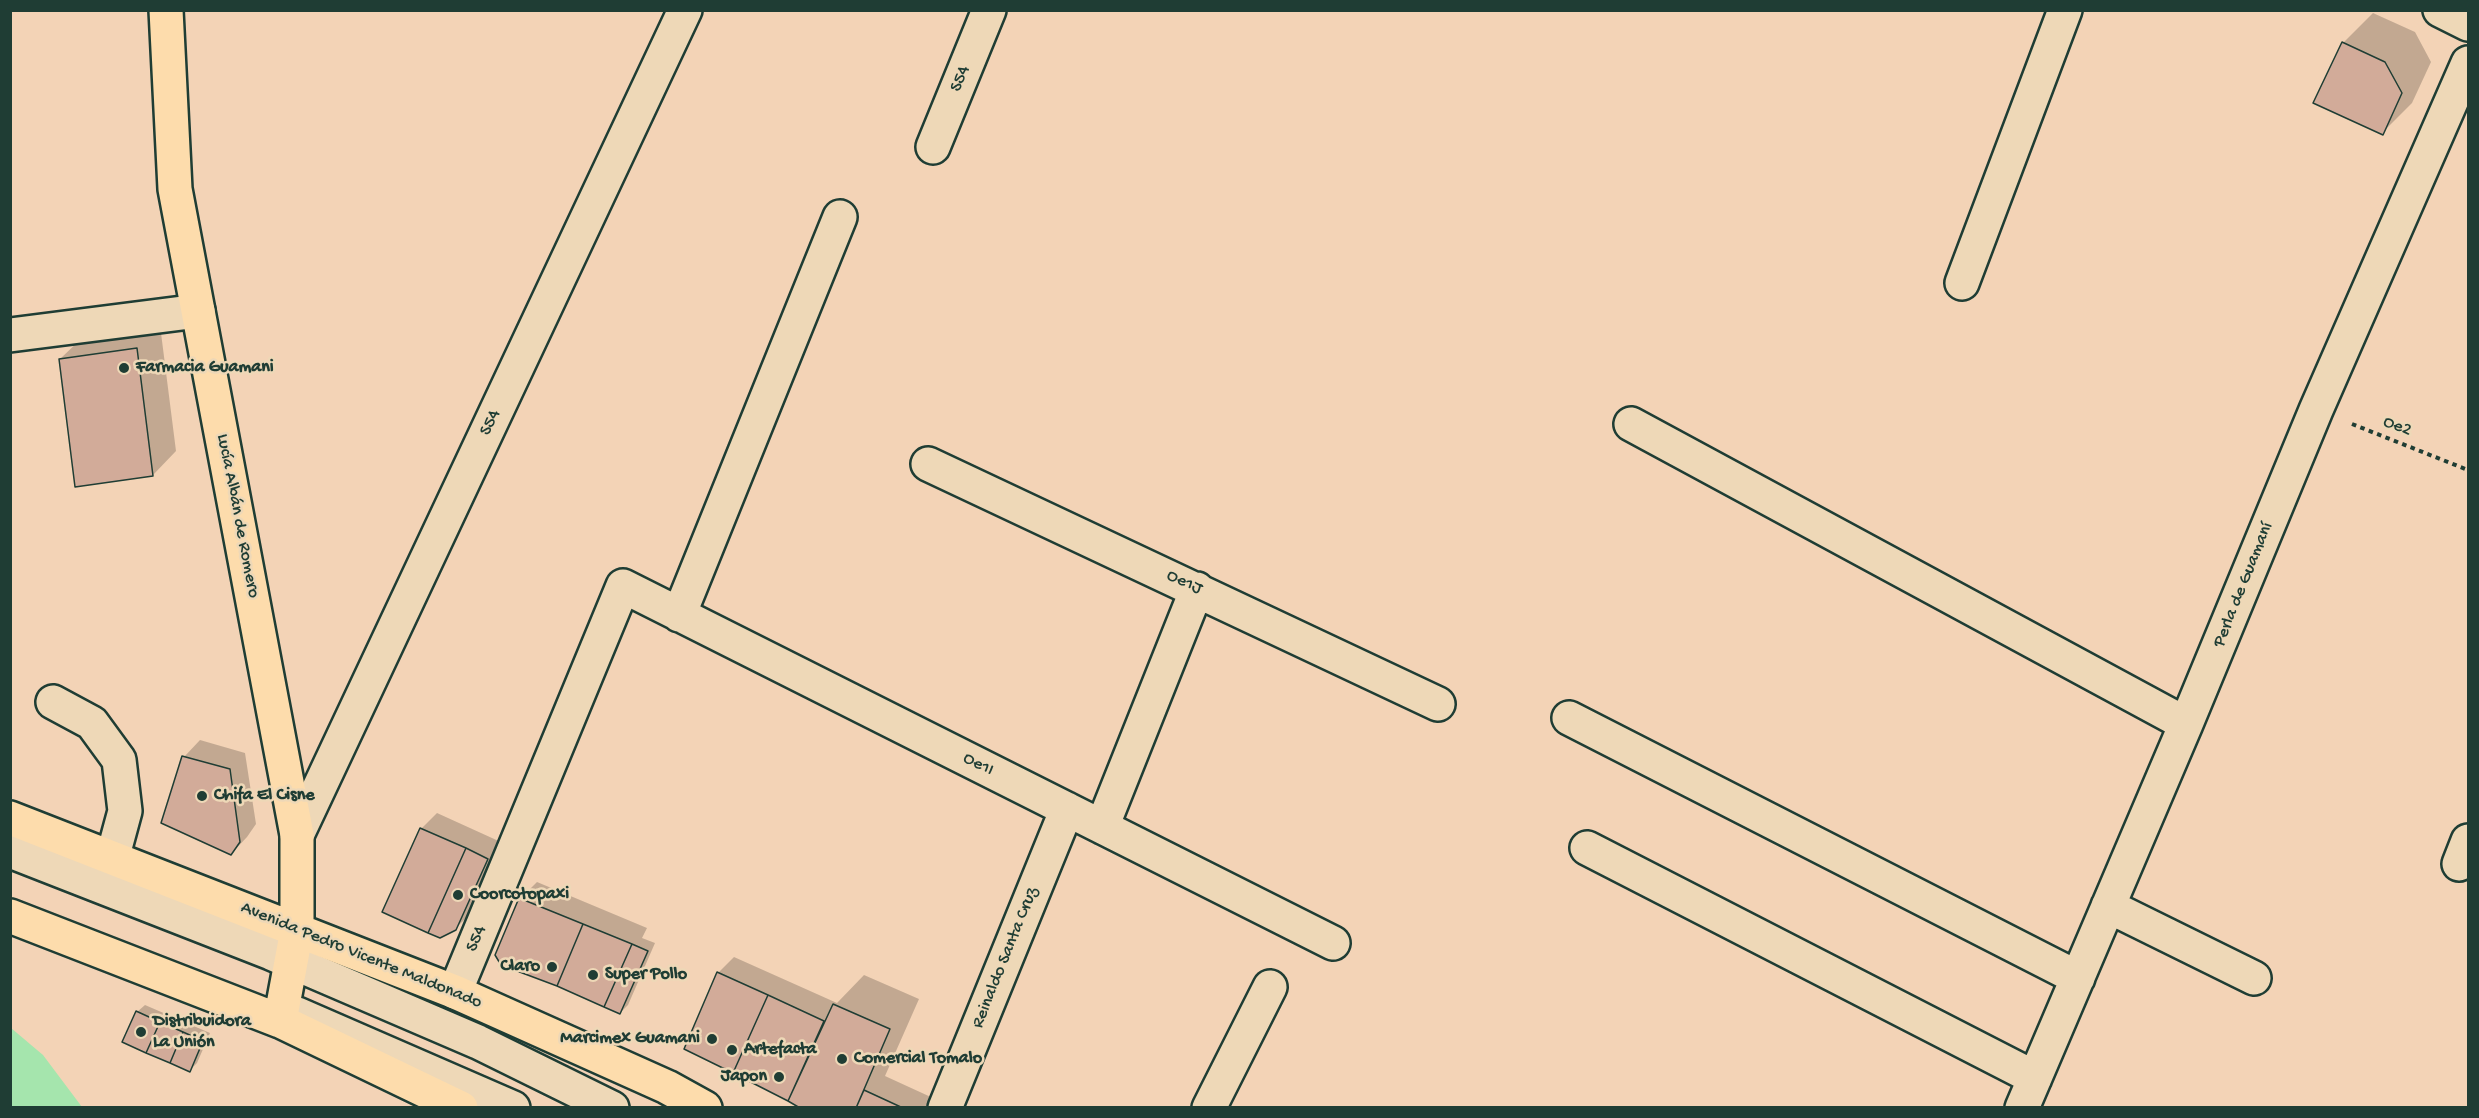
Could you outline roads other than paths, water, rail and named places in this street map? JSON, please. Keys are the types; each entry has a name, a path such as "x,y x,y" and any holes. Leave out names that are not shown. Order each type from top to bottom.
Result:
{"main road":[{"name":"Lucía Albán de Romero","path":"166,10 175,189 297,835 297,930 281,1015"},
{"name":"Avenida Pedro Vicente Maldonado","path":"10,818 108,873 297,930 455,992 667,1087 705,1107"},
{"path":"10,916 281,1015 453,1106"}],"street":[{"name":"S54","path":"297,835 686,10"},
{"name":"S54","path":"933,147 989,10"},
{"path":"1962,284 2066,10"},
{"path":"2440,10 2469,24"},
{"name":"Perla de Guamaní","path":"2022,1107 2186,724 2316,410 2469,63"},
{"path":"679,615 840,217"},
{"path":"10,335 198,311"},
{"path":"1631,424 2186,724"},
{"name":"Oe1J","path":"928,464 1438,704"},
{"name":"S54","path":"455,992 623,586"},
{"name":"Oe1I","path":"623,586 1333,944"},
{"path":"1102,827 1197,589"},
{"path":"53,702 92,723 119,760 125,811 108,873"},
{"path":"1569,718 2078,978"},
{"name":"Reinaldo Santa Cruz","path":"945,1107 1067,809"},
{"path":"1587,848 2035,1078"},
{"path":"10,850 108,873 291,962 478,1042 612,1107"},
{"path":"10,901 281,1015 513,1107"},
{"path":"2108,906 2254,978"},
{"path":"1209,1107 1270,987"}],"place":[{"name":"Farmacia Guamani","path":"124,368"},
{"name":"Chifa El Cisne","path":"202,796"},
{"name":"Coorcotopaxi","path":"458,895"},
{"name":"Claro","path":"552,967"},
{"name":"Super Pollo","path":"593,975"},
{"name":"Distribuidora La Unión","path":"141,1032"},
{"name":"Marcimex Guamani","path":"712,1039"},
{"name":"Artefacta","path":"732,1050"},
{"name":"Comercial Tomalo","path":"842,1059"},
{"name":"Japon","path":"779,1077"}]}
